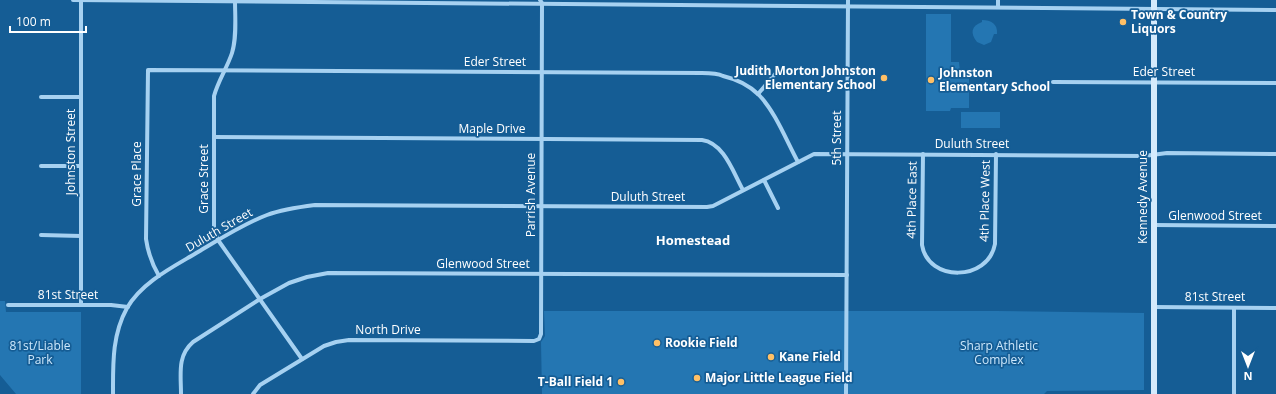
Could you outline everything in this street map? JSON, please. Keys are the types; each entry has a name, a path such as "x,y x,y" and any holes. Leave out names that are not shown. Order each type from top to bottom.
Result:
{"street":[{"path":"73,0 542,1 848,6 1276,10"},
{"name":"Johnston Street","path":"81,0 81,305"},
{"name":"Grace Street","path":"235,0 233,53 217,86 214,96 214,227 218,240 302,359"},
{"name":"5th Street","path":"846,394 848,0"},
{"path":"998,0 998,7"},
{"name":"Kennedy Avenue","path":"1154,0 1154,394"},
{"name":"Parrish Avenue","path":"539,338 541,334 542,1"},
{"name":"Eder Street","path":"148,70 702,73 722,75 747,86 758,94 768,106 798,162"},
{"name":"Grace Place","path":"148,70 146,239 148,254 152,265 159,276"},
{"path":"758,94 776,73"},
{"name":"Eder Street","path":"1053,82 1276,83"},
{"path":"41,97 80,97"},
{"name":"Maple Drive","path":"214,137 707,140 722,151 742,190"},
{"name":"Duluth Street","path":"113,394 114,345 119,326 128,307 141,291 159,276 250,222 269,214 294,208 315,205 707,207 713,206 814,154 848,153 1136,156 1167,153 1276,154"},
{"name":"4th Place East","path":"923,154 922,251 931,263 940,269 958,272"},
{"name":"4th Place West","path":"958,272 976,270 984,265 994,251 996,154"},
{"path":"41,166 81,166"},
{"path":"764,180 778,208"},
{"name":"Glenwood Street","path":"1154,225 1276,226"},
{"path":"41,235 80,236"},
{"name":"Glenwood Street","path":"181,394 181,362 183,354 193,342 260,299 289,283 328,273 847,275"},
{"name":"81st Street","path":"8,305 111,305 128,307"},
{"name":"81st Street","path":"1154,307 1276,308"},
{"path":"1234,308 1234,394"},
{"name":"North Drive","path":"253,394 260,386 302,359 324,346 336,342 348,340 534,341 539,338"}],"green space":[{"path":"926,14 951,14 951,62 959,62 960,72 969,72 969,108 951,108 950,111 926,111"},
{"path":"982,20 993,23 997,31 997,34 994,34 991,42 984,45 977,42 973,36 974,28 982,22"},
{"path":"961,112 1000,112 1000,128 961,128"},
{"name":"81st/Liable Park","path":"0,301 5,301 6,312 81,312 81,394 16,394 0,375"},
{"name":"Sharp Athletic Complex","path":"544,311 996,311 1144,313 1144,390 1047,391 1044,394 542,394 541,342 545,336"}],"place":[{"name":"Town & Country Liquors","path":"1123,22"},
{"name":"Judith Morton Johnston Elementary School","path":"884,78"},
{"name":"Johnston Elementary School","path":"931,80"},
{"name":"Rookie Field","path":"657,343"},
{"name":"Kane Field","path":"771,357"},
{"name":"Major Little League Field","path":"697,378"},
{"name":"T-Ball Field 1","path":"621,382"}],"district":[{"name":"Homestead","path":"693,240"}]}
